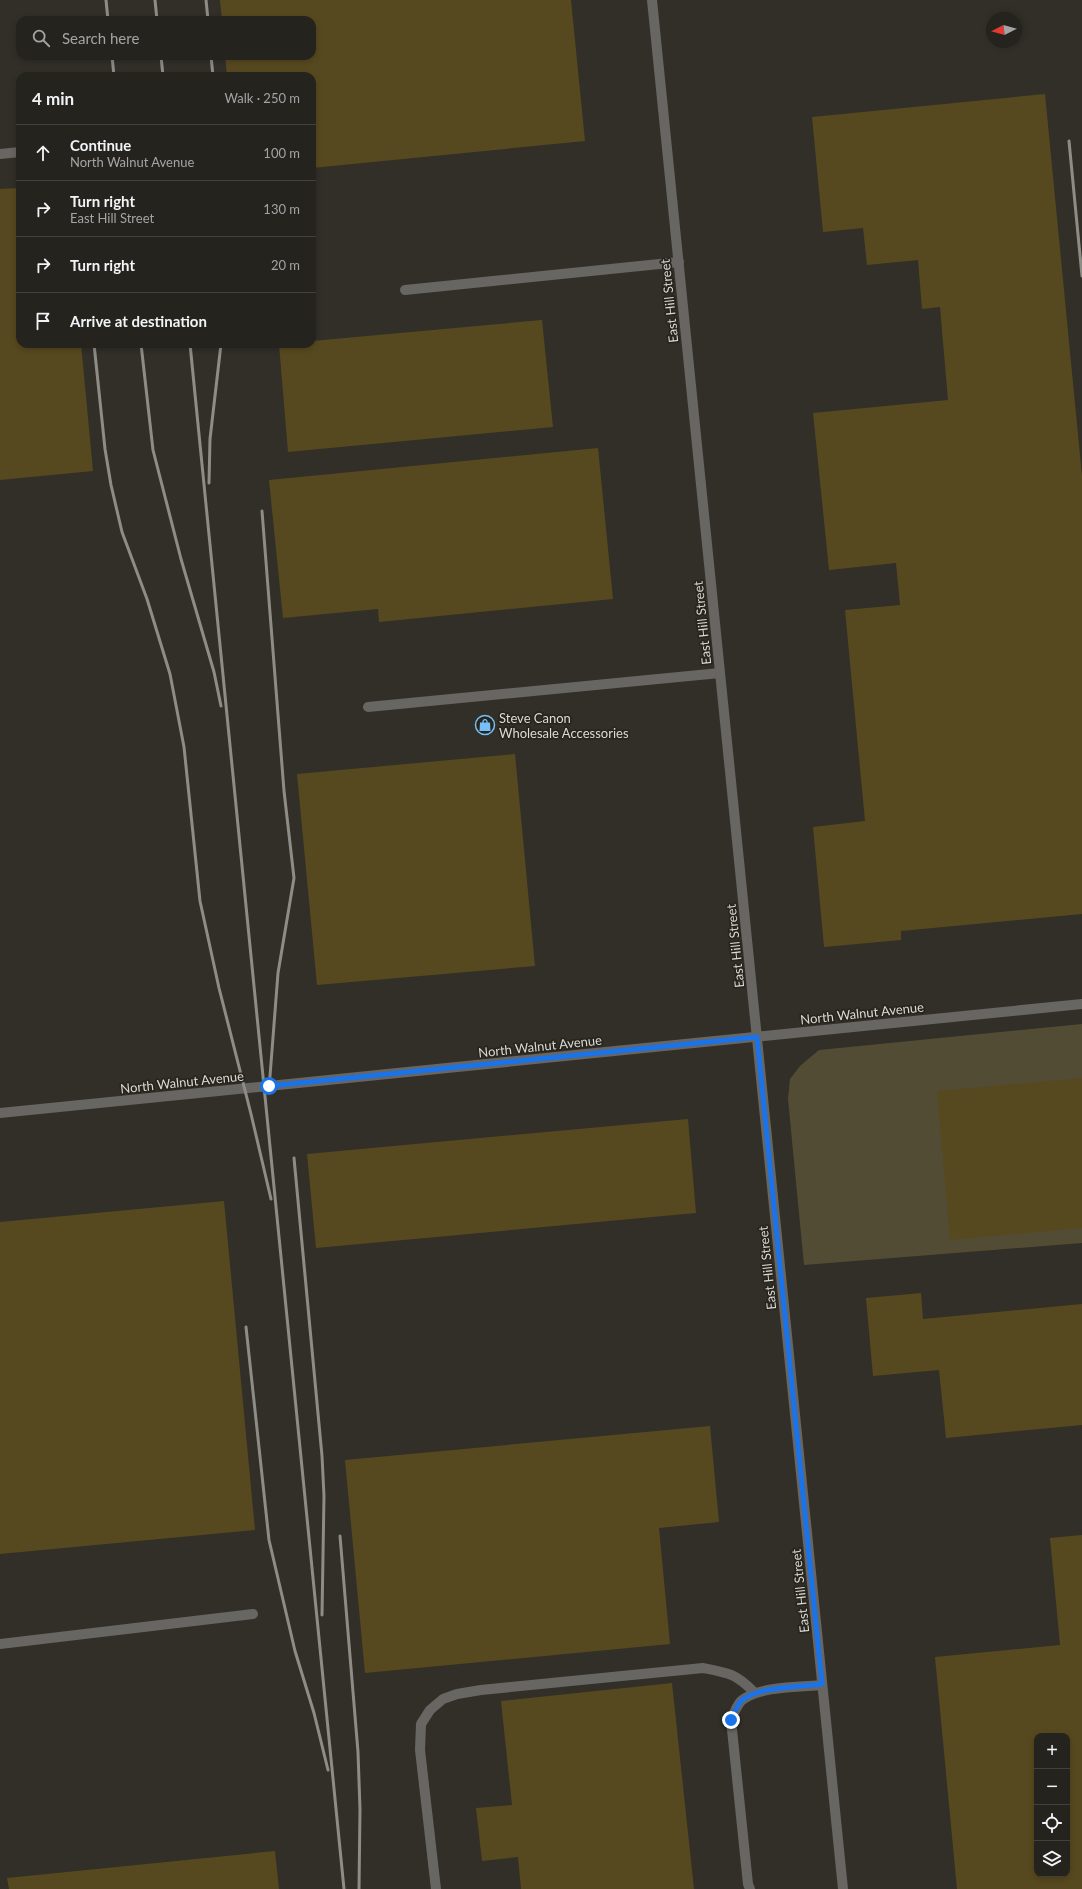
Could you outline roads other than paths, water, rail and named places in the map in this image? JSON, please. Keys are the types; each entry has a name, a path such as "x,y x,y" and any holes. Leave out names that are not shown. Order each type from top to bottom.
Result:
{"street":[{"name":"East Hill Street","path":"652,0 842,1889"},
{"path":"0,154 16,152"},
{"path":"405,290 678,262"},
{"path":"368,707 720,673"},
{"name":"North Walnut Avenue","path":"0,1113 1082,1004"},
{"path":"0,1644 253,1614"},
{"path":"436,1889 420,1750 421,1724 430,1710 443,1699 457,1694 481,1690 703,1668 731,1673 742,1680 755,1693"},
{"path":"750,1889 748,1884 731,1720 736,1708 742,1701 755,1693 822,1684"}],"railway":[{"path":"106,0 108,16"},
{"path":"155,0 157,16"},
{"path":"206,0 208,16"},
{"path":"112,60 114,72"},
{"path":"161,60 163,72"},
{"path":"211,60 213,72"},
{"path":"1069,141 1082,276"},
{"path":"94,348 105,449 111,485 122,532 147,599 170,674 184,747 200,901 219,988 271,1199"},
{"path":"141,348 153,450 181,559 214,672 221,706"},
{"path":"190,348 344,1889"},
{"path":"209,483 210,439 221,348"},
{"path":"262,511 284,791 294,878 278,973 269,1089"},
{"path":"294,1158 322,1456 324,1496 322,1615"},
{"path":"246,1327 269,1540 295,1651 314,1713 328,1770"},
{"path":"340,1536 358,1752 360,1809 359,1889"}],"place":[{"name":"Steve Canon Wholesale Accessories","path":"485,725"}]}
